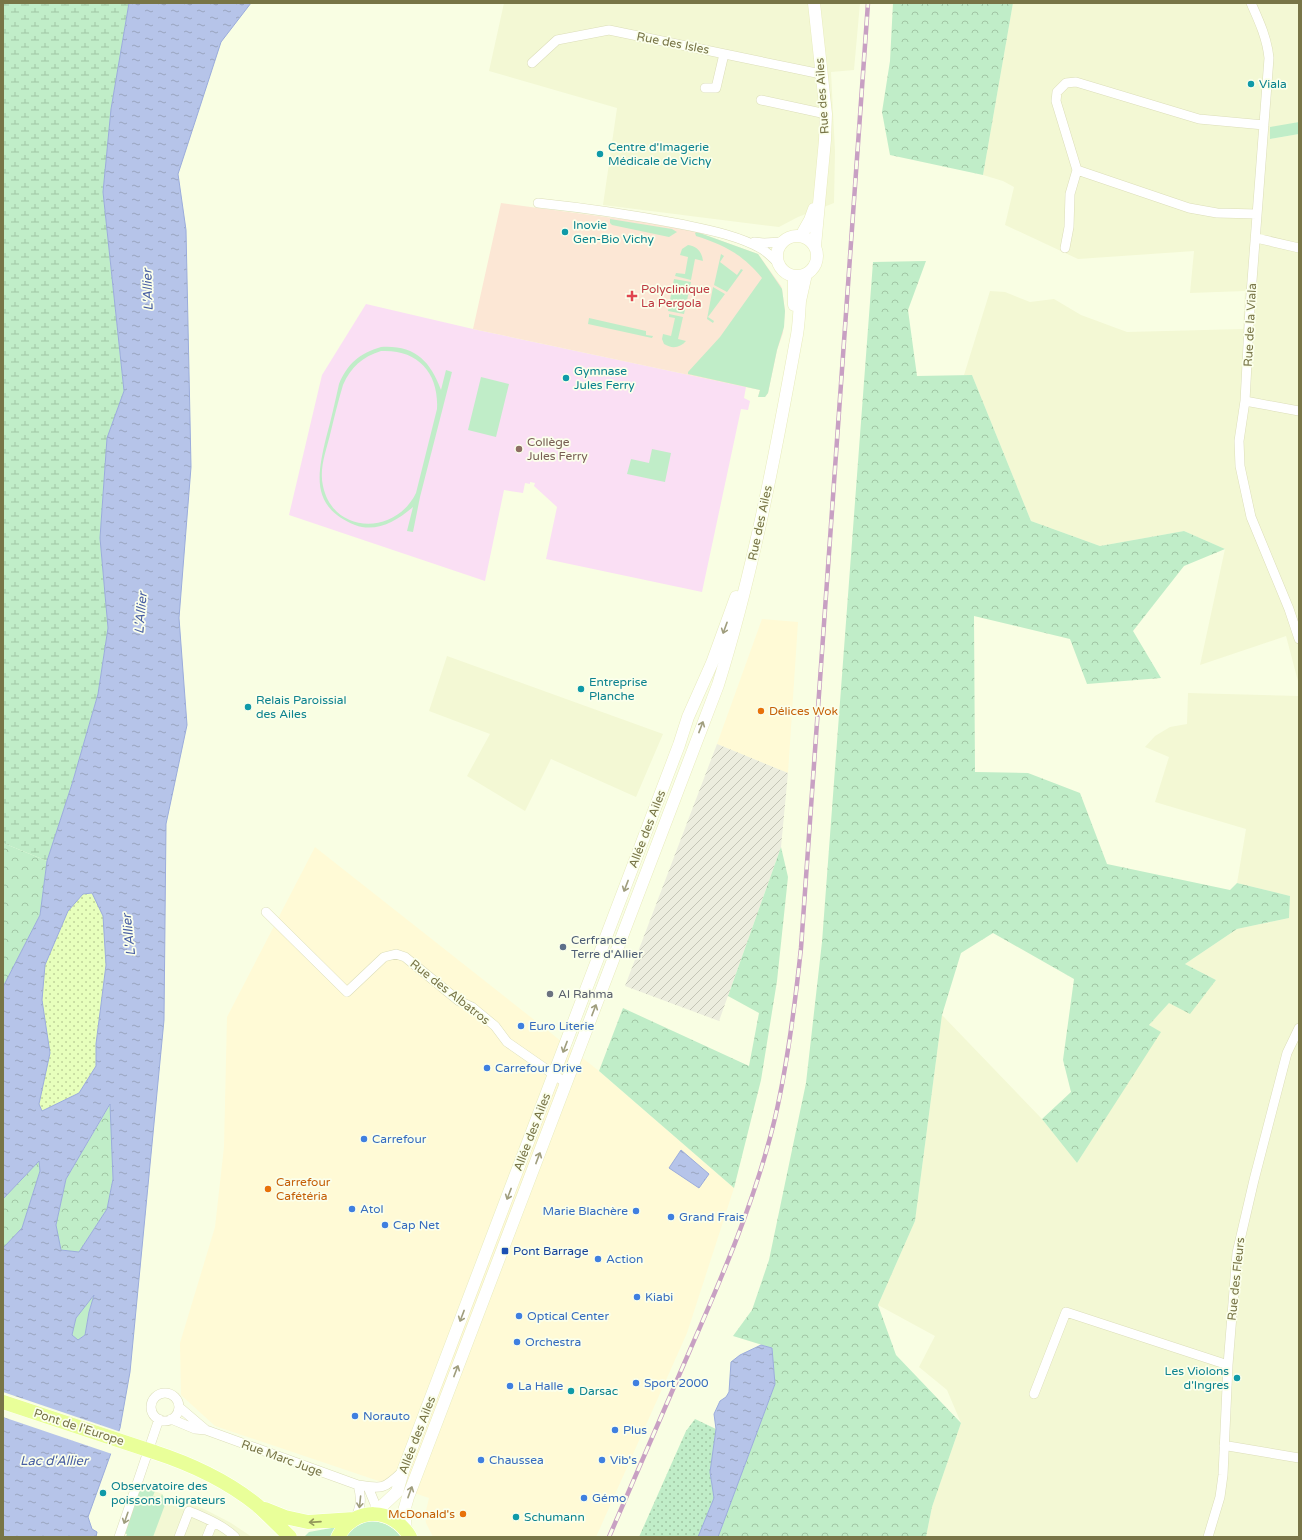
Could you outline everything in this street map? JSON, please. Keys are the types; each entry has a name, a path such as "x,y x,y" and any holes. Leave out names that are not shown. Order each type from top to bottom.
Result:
{"main road":[{"name":"Rue des Ailes","path":"814,3 826,114 815,246"},
{"name":"Rue des Ailes","path":"801,236 810,220 820,188"},
{"path":"801,236 806,238 815,246 817,259 815,265 811,270 800,275 784,272 778,263 777,252 782,242 788,238 801,236"},
{"name":"Rue des Ailes","path":"679,745 688,716 724,633 743,578 791,337 795,299 800,275"},
{"name":"Rue des Ailes","path":"687,764 718,685 734,634 748,580 797,338 800,275"},
{"name":"Allée des Ailes","path":"376,1514 396,1492 679,745"},
{"name":"Allée des Ailes","path":"408,1533 404,1511 408,1497 687,764"},
{"name":"Pont de l'Europe","path":"3,1402 182,1461 208,1473 257,1505"},
{"path":"257,1505 285,1517 308,1522 354,1519 376,1514 384,1515 396,1521 408,1533"},
{"path":"257,1505 284,1537"},
{"path":"257,1505 290,1537"},
{"path":"338,1537 345,1527 354,1519"}],"street":[{"name":"Rue de la Viala","path":"1251,3 1264,34 1269,52 1250,307 1245,401 1239,441 1240,466 1251,517 1290,609 1299,639"},
{"name":"Rue des Isles","path":"532,62 557,40 609,30 821,74"},
{"path":"705,88 716,88 724,54"},
{"path":"1065,248 1069,227 1070,194 1076,170 1056,101 1057,92 1066,82 1076,82 1199,119 1264,125"},
{"path":"761,100 826,114"},
{"path":"1076,170 1189,208 1217,213 1257,214"},
{"path":"538,203 606,211 714,231 742,240 762,249 778,263"},
{"path":"1256,238 1299,248"},
{"path":"742,240 764,243 782,242"},
{"path":"1245,401 1299,411"},
{"name":"Rue des Albatros","path":"266,912 347,992 384,957 396,954 405,957 459,1001 472,1007 495,1026 507,1042 566,1083"},
{"name":"Rue des Fleurs","path":"1208,1537 1220,1497 1224,1475 1228,1365 1238,1253 1242,1231 1287,1053 1299,1028"},
{"path":"1034,1394 1066,1312 1228,1365"},
{"path":"164,1392 172,1394 178,1400 179,1408 177,1414 171,1419 163,1421 152,1413 151,1404 155,1396 164,1392"},
{"name":"Rue Marc Juge","path":"179,1408 206,1430"},
{"path":"119,1537 159,1419"},
{"name":"Rue Marc Juge","path":"171,1419 196,1429 206,1430 358,1485 383,1488 390,1484 403,1471"},
{"path":"1224,1446 1299,1458"},
{"path":"354,1519 360,1507 361,1497 358,1485"},
{"path":"368,1487 375,1504 376,1514"},
{"path":"179,1537 189,1511 213,1522 230,1532 235,1537"},
{"path":"208,1537 213,1522"}],"shaded area":[{"path":"504,3 860,3 854,70 831,72 835,151 834,203 798,217 779,227 603,205 617,108 489,71"},
{"path":"1013,3 1299,3 1299,122 1270,128 1270,139 1299,134 1299,685 1286,636 1200,665 1225,549 1184,531 1100,546 1031,521 972,375 964,375 990,291 1005,292 1030,302 1054,299 1081,315 1127,332 1243,329 1245,291 1190,293 1194,251 1078,259 1005,225 1014,187 1003,181 983,175"},
{"name":"Polyclinique La Pergola","path":"501,203 644,222 697,232 758,254 781,286 785,311 783,333 777,350 768,393 765,397 758,397 760,390 473,329"},
{"name":"Collège Jules Ferry","path":"366,304 473,329 746,387 744,398 750,401 748,410 741,409 702,592 546,559 557,507 534,486 535,483 530,482 530,484 525,483 523,493 504,490 485,581 289,515 322,375"},
{"path":"762,619 798,622 788,773 717,744"},
{"path":"447,656 663,734 636,797 551,759 525,811 467,776 490,734 429,711"},
{"path":"1188,693 1299,696 1299,1537 926,1537 932,1507 961,1423 947,1390 919,1367 935,1336 878,1305 915,1221 942,1015 1042,1119 1077,1163 1160,1032 1149,1025 1169,1003 1216,980 1185,964 1237,929 1289,918 1290,896 1237,883 1246,829 1155,802 1169,757 1145,747 1155,736 1170,727 1187,724"},
{"path":"717,744 788,773 781,847 719,1021 625,986"},
{"path":"315,847 599,1071 734,1188 687,1333 596,1537 433,1537 426,1523 425,1515 429,1498 215,1426 181,1395 180,1343 215,1227 224,1147 227,1017"},
{"path":"140,1485 162,1494 166,1502 185,1510 188,1504 208,1511 231,1523 252,1537 126,1537 127,1534 124,1533"}],"green space":[{"path":"3,3 129,3 111,109 103,192 124,391 107,438 100,538 108,628 98,694 72,784 47,861 3,843"},
{"path":"893,3 1013,3 983,175 890,155 882,112 890,61"},
{"path":"1299,122 1299,134 1270,139 1270,127"},
{"path":"610,219 672,229 677,232 669,237 612,225 610,223"},
{"path":"697,232 758,254 782,289 785,311 784,327 777,350 768,393 765,397 758,397 760,390 688,374 688,372 720,337 762,278 748,263 733,252 716,243 696,236 695,233"},
{"path":"688,245 698,250 702,255 703,261 695,259 691,280 675,276 676,273 685,274 688,257 680,255 682,249"},
{"path":"721,254 724,256 720,262 737,275 741,269 743,270 727,292 714,285"},
{"path":"926,261 908,310 917,376 972,375 1031,521 1100,546 1184,531 1225,549 1184,566 1133,631 1161,678 1087,684 1070,639 974,616 975,772 1028,773 1080,793 1107,864 1230,890 1237,883 1290,896 1289,918 1237,929 1185,964 1216,980 1190,1014 1169,1003 1149,1025 1161,1032 1077,1163 1042,1119 1071,1092 1063,1060 1074,979 993,933 961,953 942,1015 915,1221 878,1305 896,1355 961,1423 932,1507 926,1537 718,1537 775,1384 772,1348 733,1336 752,1310 769,1260 806,1083 822,942 873,262"},
{"path":"674,279 691,282 684,314 668,311"},
{"path":"713,287 725,294 708,317 714,321 713,323 707,319"},
{"path":"669,314 683,317 678,339 686,341 679,346 667,346 664,344 662,339 663,334 671,336 675,318 669,317"},
{"path":"589,318 646,331 646,335 653,336 652,338 588,324"},
{"path":"393,347 412,352 419,356 432,370 441,390 446,370 452,372 420,497 413,532 407,531 413,507 400,517 386,524 371,528 363,527 341,518 331,509 324,500 321,489 320,477 323,452 339,384 350,365 355,360 373,349","holes":["381,351 394,351 406,354 416,359 430,374 437,396 437,409 416,493 406,507 394,517 380,522 365,524 351,521 339,513 329,502 323,486 322,467 343,385 346,379 354,368 368,356"]},
{"path":"481,377 509,384 496,437 468,430"},
{"path":"652,449 671,453 665,482 627,474 631,459 649,463"},
{"path":"3,843 47,861 40,915 3,987"},
{"path":"781,847 788,877 777,981 761,1080 734,1188 599,1071 623,1008 749,1066 759,1013 728,996"},
{"path":"111,1103 113,1179 107,1209 79,1252 60,1250 56,1225 66,1179"},
{"path":"40,1160 40,1171 22,1228 3,1248 3,1199"},
{"path":"95,1294 89,1312 85,1335 78,1340 72,1335 76,1318"},
{"path":"695,1419 716,1429 710,1472 714,1498 698,1537 639,1537 686,1431"},
{"path":"140,1485 155,1491 153,1496 160,1499 162,1494 166,1502 153,1537 126,1537 127,1534 124,1533"},
{"path":"371,1521 388,1525 401,1537 345,1537 356,1526"},
{"path":"337,1527 331,1537 304,1537 309,1532"}],"sand":[{"path":"93,893 103,916 106,965 96,1044 96,1066 79,1093 42,1111 39,1104 50,1053 42,1000 45,965 68,911 83,894"}],"water":[{"path":"129,3 251,3 221,42 178,174 186,230 191,467 179,618 187,725 166,824 164,1020 130,1372 120,1428 88,1517 92,1529 97,1532 96,1537 3,1537 3,1248 22,1228 40,1171 39,1161 3,1199 3,987 40,915 47,861 72,784 98,694 108,628 100,538 107,438 124,391 103,192 111,109","holes":["92,893 103,916 106,965 96,1044 96,1066 79,1093 42,1111 39,1104 50,1053 42,1000 45,965 68,911 83,894","110,1104 113,1179 107,1209 79,1252 61,1250 56,1225 66,1179","94,1295 85,1335 78,1340 72,1335 76,1318"]},
{"path":"681,1150 709,1174 699,1188 669,1168"},
{"path":"761,1345 772,1348 775,1384 718,1537 698,1537 714,1498 710,1472 716,1429 714,1414 720,1401 726,1397 729,1392 731,1362 740,1355"}],"pier":[{"path":"3,1392 121,1432 112,1454 3,1417"}],"railway":[{"path":"609,1537 715,1293 738,1236 767,1148 780,1097 794,1012 801,948 868,3"}],"place":[{"name":"Viala","path":"1251,84"},
{"name":"Centre d'Imagerie Médicale de Vichy","path":"600,154"},
{"name":"Inovie Gen-Bio Vichy","path":"565,232"},
{"name":"Polyclinique La Pergola","path":"632,296"},
{"name":"Gymnase Jules Ferry","path":"566,378"},
{"name":"Collège Jules Ferry","path":"519,449"},
{"name":"Entreprise Planche","path":"581,689"},
{"name":"Relais Paroissial des Ailes","path":"248,707"},
{"name":"Délices Wok","path":"761,711"},
{"name":"Cerfrance Terre d'Allier","path":"563,947"},
{"name":"Al Rahma","path":"550,994"},
{"name":"Euro Literie","path":"521,1026"},
{"name":"Carrefour Drive","path":"487,1068"},
{"name":"Carrefour","path":"364,1139"},
{"name":"Carrefour Cafétéria","path":"268,1189"},
{"name":"Atol","path":"352,1209"},
{"name":"Marie Blachère","path":"636,1211"},
{"name":"Grand Frais","path":"671,1217"},
{"name":"Cap Net","path":"385,1225"},
{"name":"Pont Barrage","path":"505,1251"},
{"name":"Action","path":"598,1259"},
{"name":"Kiabi","path":"637,1297"},
{"name":"Optical Center","path":"519,1316"},
{"name":"Orchestra","path":"517,1342"},
{"name":"Les Violons d'Ingres","path":"1237,1378"},
{"name":"Sport 2000","path":"636,1383"},
{"name":"La Halle","path":"510,1386"},
{"name":"Darsac","path":"571,1391"},
{"name":"Norauto","path":"355,1416"},
{"name":"Plus","path":"615,1430"},
{"name":"Chaussea","path":"481,1460"},
{"name":"Vib's","path":"602,1460"},
{"name":"Observatoire des poissons migrateurs","path":"103,1493"},
{"name":"Gémo","path":"584,1498"},
{"name":"McDonald's","path":"463,1514"},
{"name":"Schumann","path":"516,1517"}],"water label":[{"name":"L'Allier","path":"147,290"},
{"name":"L'Allier","path":"140,613"},
{"name":"L'Allier","path":"128,935"},
{"name":"Lac d'Allier","path":"54,1460"}]}
